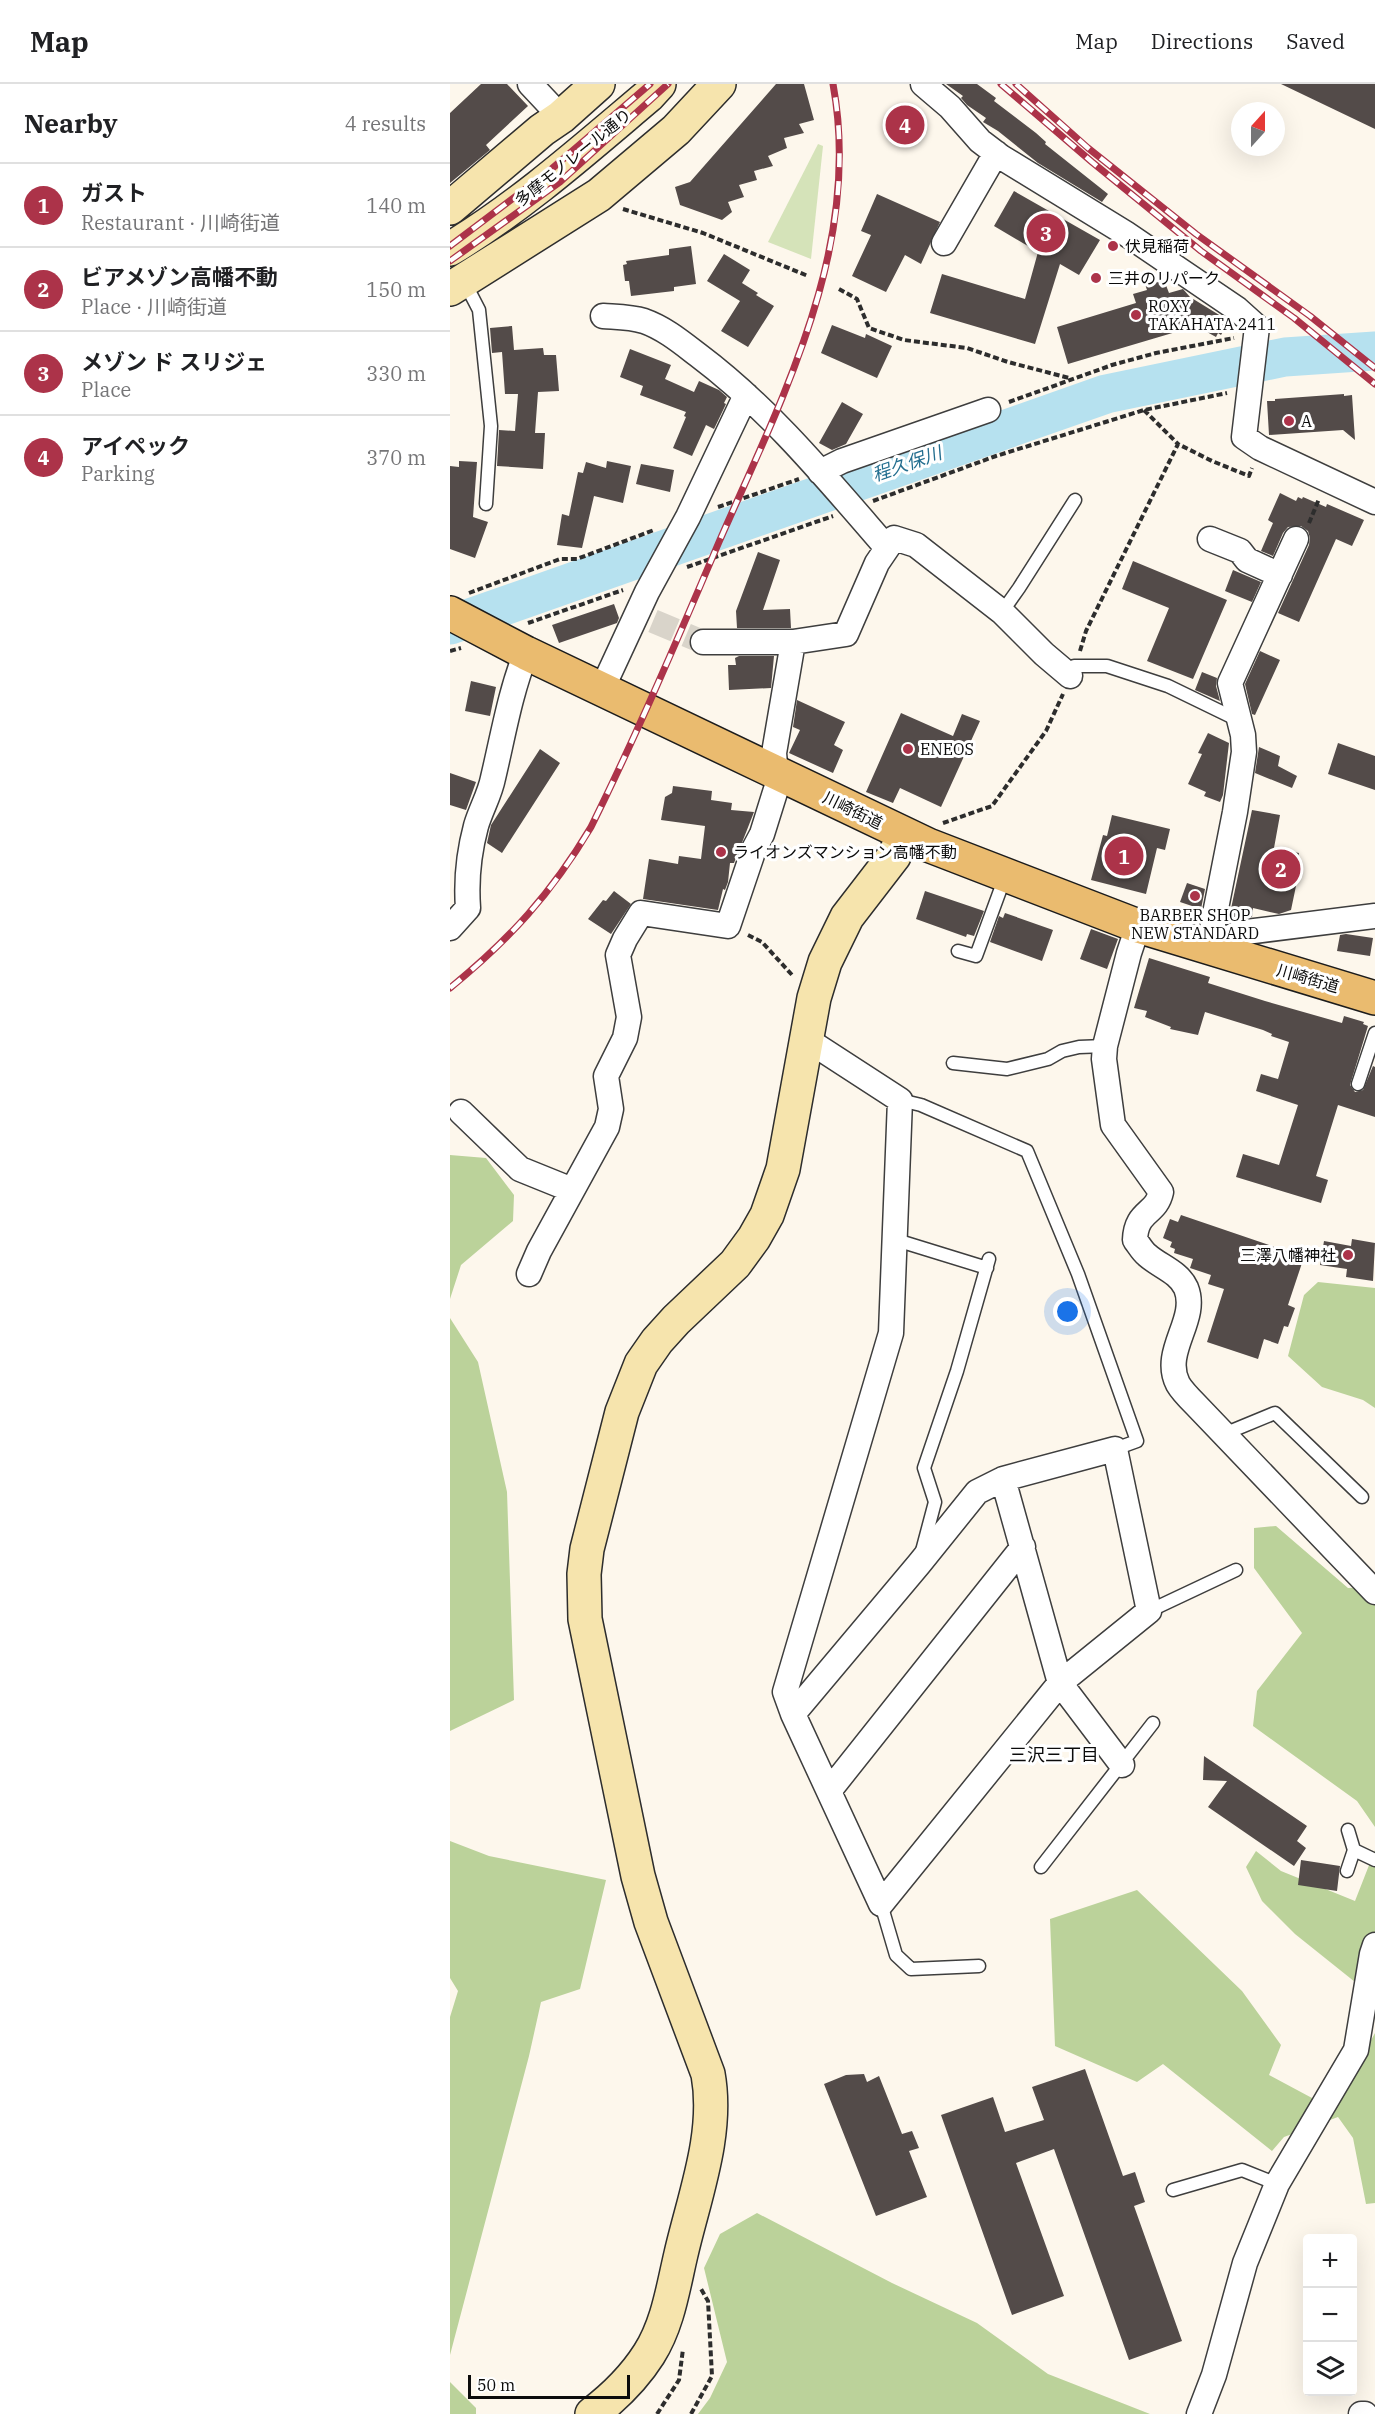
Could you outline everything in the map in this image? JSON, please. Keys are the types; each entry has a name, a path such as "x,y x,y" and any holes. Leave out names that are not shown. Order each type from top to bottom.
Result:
{"main road":[{"name":"川崎街道","path":"455,605 490,635 525,639 602,689 904,835 1138,926 1375,998"}],"street":[{"path":"530,84 561,117"},
{"path":"450,208 598,84"},
{"name":"多摩モノレール通り","path":"450,249 485,228 570,162 648,96 658,84"},
{"path":"455,278 599,195 676,130 719,84"},
{"path":"923,84 950,107 980,141 996,153 1024,173 1125,232 1238,309 1257,327 1245,437 1260,448 1375,502"},
{"path":"944,243 996,153"},
{"name":"多摩モノレール通り","path":"455,278 485,228"},
{"path":"603,316 673,323 820,472 887,548"},
{"path":"602,689 645,617 656,578 746,395"},
{"path":"820,472 842,461 988,410"},
{"path":"703,642 793,642 846,634 877,563 894,538 916,544 1002,612 1044,654 1072,671"},
{"path":"1210,539 1240,551 1247,560 1280,574"},
{"path":"1208,949 1235,812 1244,752 1230,683 1296,539"},
{"path":"450,928 468,908 470,856 476,826 493,781 525,639"},
{"path":"529,1274 607,1127 611,1109 606,1076 626,1038 629,1017 618,955 625,939 641,913 728,926 777,786 774,753 793,642"},
{"path":"592,2414 649,2354 667,2317 704,2160 710,2112 710,2085 651,1922 638,1876 585,1619 584,1574 587,1549 626,1401 641,1364 676,1320 735,1264 754,1238 774,1198 783,1169 814,998 825,962 840,927 856,902 894,856 904,835"},
{"path":"1208,949 1238,933 1375,916"},
{"path":"1138,926 1105,1046 1104,1059 1113,1125 1161,1192 1159,1202 1142,1216 1136,1227 1135,1240 1146,1254 1175,1274 1186,1288 1188,1309 1174,1353 1173,1368 1178,1384 1375,1592"},
{"path":"793,1713 977,1492 1003,1479 1115,1449 1149,1611 1060,1683 881,1904 793,1713 785,1692 891,1333 900,1100 806,1039"},
{"path":"461,1112 520,1169 572,1190"},
{"path":"1003,1479 1060,1683 1122,1765"},
{"path":"829,1791 1023,1547"},
{"path":"1199,2414 1214,2375 1245,2263 1277,2184 1356,2050 1375,1945"}],"lane":[{"path":"455,278 479,310 491,426 486,504"},
{"path":"1002,612 1020,588 1075,500"},
{"path":"1072,671 1107,666 1168,686 1238,720"},
{"path":"958,951 976,956 1005,876"},
{"path":"1359,1084 1375,1033"},
{"path":"953,1063 1007,1069 1048,1059 1062,1051 1079,1047 1105,1046"},
{"path":"900,1100 921,1105 1027,1151 1078,1274 1137,1441 1115,1449"},
{"path":"893,1239 988,1264 957,1371 924,1468 935,1502 919,1564"},
{"path":"1224,1434 1275,1413 1362,1497"},
{"path":"1149,1611 1236,1570"},
{"path":"1041,1867 1153,1723"},
{"path":"1347,1871 1354,1850 1348,1830"},
{"path":"1354,1850 1375,1860"},
{"path":"881,1904 896,1955 911,1969 979,1966"},
{"path":"1173,2190 1242,2170 1277,2184"}],"path":[{"path":"618,207 703,233 808,276"},
{"path":"838,289 857,299 869,328 904,340 968,348 1070,379"},
{"path":"988,410 1070,379 1156,353 1256,336"},
{"path":"525,639 656,578 996,456 1144,410 1252,387"},
{"path":"1144,410 1178,444 1212,462 1249,476 1260,448"},
{"path":"940,825 959,816 992,806 1046,731 1072,671 1086,631 1178,444"},
{"path":"455,605 560,559 577,559 688,517 820,472"},
{"path":"1296,539 1301,540 1328,480"},
{"path":"728,926 762,942 814,998"},
{"path":"681,2255 708,2301 712,2376 691,2414"}],"green space":[{"path":"818,144 823,146 811,259 768,242"},
{"path":"450,1155 486,1158 514,1195 513,1221 461,1265 450,1299"},
{"path":"1318,1282 1375,1288 1375,1408 1363,1400 1322,1387 1288,1356 1304,1295"},
{"path":"450,1318 478,1362 507,1492 514,1700 450,1731"},
{"path":"1276,1526 1348,1588 1375,1587 1375,1827 1357,1801 1253,1726 1257,1691 1302,1633 1254,1568 1254,1528"},
{"path":"450,1841 489,1856 606,1880 580,1989 541,2002 529,2056 450,2355 450,2017 458,1991 450,1978"},
{"path":"1375,1850 1375,1998 1295,1934 1262,1901 1246,1867 1256,1851 1281,1871 1355,1901"},
{"path":"1137,1890 1242,1991 1281,2045 1269,2075 1312,2098 1343,2092 1375,2033 1375,2203 1366,2204 1353,2138 1338,2117 1284,2137 1272,2151 1163,2064 1137,2082 1055,2046 1050,1919"},
{"path":"757,2213 892,2283 977,2323 1048,2374 1150,2414 698,2414 710,2398 727,2362 704,2268 720,2234"},
{"path":"450,2382 476,2408 476,2414 450,2414"}],"building":[{"path":"481,84 507,84 528,106 486,145 490,150 450,183 450,113"},
{"path":"776,84 804,84 814,120 799,124 804,133 784,138 787,148 768,156 773,166 754,171 757,180 739,185 744,197 728,202 732,212 722,220 680,205 675,187 690,182"},
{"path":"946,84 977,84 996,98 994,101 1036,133 1046,142 1045,144 1108,194 1102,202 1038,163 983,122 986,118 967,105 961,98 963,96"},
{"path":"1281,84 1375,84 1375,129"},
{"path":"1014,191 1100,240 1079,275 1060,264 1035,344 930,313 942,274 1025,299 1038,252 994,226"},
{"path":"877,194 940,222 921,264 905,255 886,292 852,276 871,235 861,231"},
{"path":"691,246 696,284 674,287 674,291 631,296 629,281 625,281 623,265 627,264 626,261 669,255 669,249"},
{"path":"724,254 750,270 742,283 774,306 748,347 721,331 740,301 707,281"},
{"name":"ROXY TAKAHATA 2411","path":"1162,275 1169,293 1183,289 1190,297 1229,321 1221,335 1218,333 1216,337 1196,326 1068,364 1057,327 1136,303 1133,294 1147,290 1144,281"},
{"path":"832,325 865,338 866,334 892,346 877,378 821,353"},
{"path":"512,326 514,350 543,348 544,355 556,355 559,391 538,392 535,433 545,433 543,469 497,466 499,430 515,431 518,394 505,394 502,352 492,353 490,328"},
{"path":"630,349 671,365 665,379 694,392 699,381 719,390 727,397 714,429 706,425 692,456 673,448 686,412 640,395 643,386 620,377"},
{"name":"A","path":"1344,394 1344,396 1352,395 1355,440 1343,430 1269,435 1267,401"},
{"path":"842,402 863,414 846,444 832,450 819,443"},
{"path":"459,461 477,462 473,517 488,522 475,558 450,549 450,466 459,467"},
{"path":"607,461 631,466 623,503 594,496 582,548 557,545 562,514 569,516 578,472 583,473 586,462 606,468"},
{"path":"641,464 674,470 670,492 636,484"},
{"path":"1280,493 1296,501 1298,497 1302,499 1303,497 1326,507 1327,504 1364,520 1352,546 1336,539 1299,622 1278,613 1309,545 1308,531 1301,526 1288,527 1273,556 1261,551 1273,523 1268,520"},
{"path":"758,552 780,560 763,610 790,609 791,628 737,628 736,611"},
{"path":"1133,561 1227,600 1193,679 1147,661 1169,608 1122,589"},
{"path":"1233,570 1261,582 1252,602 1225,591"},
{"path":"614,604 619,618 617,623 559,643 552,625"},
{"path":"1260,651 1280,660 1255,715 1252,714 1245,684"},
{"path":"774,656 771,688 729,690 728,665 736,665 735,658"},
{"path":"1202,672 1217,678 1216,686 1220,701 1195,690"},
{"path":"471,681 496,687 490,716 465,711"},
{"path":"797,700 845,722 834,745 843,750 833,773 789,753 800,730 793,727"},
{"path":"901,713 953,736 962,714 980,721 941,807 900,788 893,803 866,792"},
{"path":"1208,733 1229,743 1223,795 1220,802 1204,796 1206,792 1188,784 1202,754 1198,753"},
{"path":"1338,743 1375,756 1375,790 1328,774"},
{"path":"1259,747 1280,756 1278,766 1297,776 1292,788 1255,773"},
{"path":"540,749 560,763 502,853 487,843 491,825"},
{"path":"450,773 476,782 466,810 450,805"},
{"name":"ライオンズマンション高幡不動","path":"673,786 712,791 711,800 732,803 731,810 754,812 734,863 730,863 728,882 725,890 723,889 718,910 643,899 649,859 678,864 679,856 701,859 705,826 661,820 665,797 672,793"},
{"path":"1252,810 1280,815 1274,848 1299,853 1292,885 1296,886 1291,910 1279,914 1253,908 1252,917 1233,920 1229,918"},
{"path":"1112,815 1170,829 1165,850 1157,848 1146,894 1091,880 1103,835 1107,836"},
{"path":"1187,883 1205,889 1201,909 1180,902"},
{"path":"614,891 631,904 611,934 588,919 603,900 606,901"},
{"path":"925,891 984,911 974,936 967,934 966,937 916,919"},
{"path":"1005,913 1053,930 1042,961 990,942 999,916 1003,918"},
{"path":"1091,929 1118,939 1107,969 1080,959"},
{"path":"1340,935 1373,938 1370,956 1337,951"},
{"path":"1149,958 1210,977 1208,983 1265,1001 1342,1023 1344,1016 1364,1022 1363,1024 1368,1026 1350,1085 1355,1092 1363,1090 1373,1066 1375,1067 1375,1117 1338,1105 1316,1176 1328,1180 1321,1203 1236,1177 1243,1154 1279,1165 1298,1105 1256,1091 1261,1074 1278,1079 1289,1042 1271,1036 1272,1034 1263,1030 1205,1012 1198,1035 1170,1029 1171,1027 1145,1017 1147,1011 1134,1008"},
{"path":"1181,1215 1304,1257 1288,1305 1295,1308 1288,1327 1284,1326 1278,1344 1264,1339 1258,1359 1207,1342 1224,1289 1208,1284 1211,1275 1190,1268 1193,1259 1174,1253 1175,1249 1170,1247 1172,1242 1163,1238 1170,1219 1178,1222"},
{"name":"三澤八幡神社","path":"1352,1239 1375,1243 1373,1281 1346,1277 1347,1269 1320,1265 1324,1241 1351,1246"},
{"path":"1204,1756 1307,1826 1297,1841 1306,1848 1294,1866 1208,1807 1227,1781 1203,1780"},
{"path":"1301,1860 1340,1866 1337,1891 1298,1885"},
{"path":"1085,2069 1123,2176 1135,2172 1145,2202 1134,2206 1182,2341 1129,2360 1054,2149 1016,2163 1064,2296 1012,2315 941,2115 993,2097 1005,2132 1044,2120 1032,2087"},
{"path":"864,2074 867,2082 879,2076 902,2134 912,2131 919,2148 909,2151 927,2197 876,2216 824,2084 846,2075"}],"waterway":[{"name":"程久保川","path":"450,625 1106,394 1285,357 1375,351"}],"tunnel":[{"path":"653,621 703,642"}],"railway":[{"path":"450,246 548,172 650,84"},
{"path":"450,261 560,182 668,84"},
{"path":"450,988 492,952 528,914 561,874 591,827 657,686 768,432 811,320 827,262 837,204 839,144 833,84"},
{"path":"1001,84 1201,251 1294,318 1375,384"},
{"path":"1016,84 1088,148 1196,234 1310,316 1375,368"}],"place":[{"name":"アイペック","path":"905,125"},
{"name":"メゾン ド スリジェ","path":"1046,233"},
{"name":"伏見稲荷","path":"1113,246"},
{"name":"三井のリパーク","path":"1096,278"},
{"name":"ROXY TAKAHATA 2411","path":"1136,315"},
{"name":"A","path":"1289,421"},
{"name":"ENEOS","path":"908,749"},
{"name":"ライオンズマンション高幡不動","path":"721,852"},
{"name":"ガスト","path":"1124,856"},
{"name":"ビアメゾン高幡不動","path":"1281,869"},
{"name":"BARBER SHOP NEW STANDARD","path":"1195,896"},
{"name":"三澤八幡神社","path":"1348,1255"}],"district":[{"name":"三沢三丁目","path":"1054,1755"}]}
